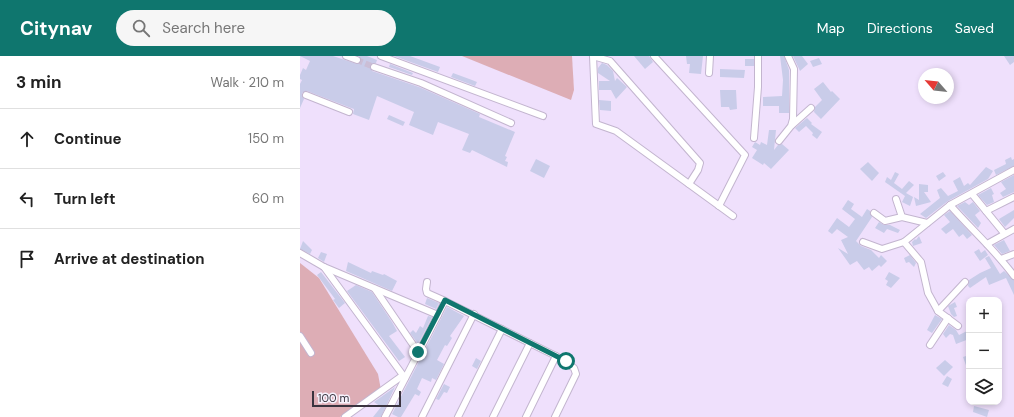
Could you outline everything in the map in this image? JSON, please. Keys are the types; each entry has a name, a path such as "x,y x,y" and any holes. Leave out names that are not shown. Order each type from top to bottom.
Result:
{"street":[{"path":"346,56 356,60"},
{"path":"381,56 543,116"},
{"path":"689,184 698,170 700,163 695,156 610,61 593,56 595,122 616,130 689,184 733,216"},
{"path":"654,56 745,155 719,206"},
{"path":"709,73 710,56"},
{"path":"754,138 758,87 758,56"},
{"path":"788,56 794,69 793,119 791,126"},
{"path":"374,67 421,83 511,123"},
{"path":"306,95 349,112"},
{"path":"779,141 791,126 811,108"},
{"path":"863,242 882,249 904,242 950,205 1014,170"},
{"path":"972,194 1004,233"},
{"path":"986,211 1014,197"},
{"path":"896,199 902,217"},
{"path":"950,205 968,226 1001,259 1014,276"},
{"path":"874,212 885,221 902,217 927,223"},
{"path":"987,244 1014,228"},
{"path":"904,242 921,262 928,293 938,311 958,326"},
{"path":"300,253 324,267 438,315"},
{"path":"1001,259 1014,254"},
{"path":"324,267 403,377"},
{"path":"427,282 427,292 502,328 556,356 574,368 576,374 555,417"},
{"path":"938,311 965,282"},
{"path":"374,289 418,352"},
{"path":"385,417 403,377 445,300"},
{"path":"422,417 474,314"},
{"path":"930,345 948,318"},
{"path":"458,417 502,328"},
{"path":"300,336 311,353"},
{"path":"493,417 530,343"},
{"path":"526,417 556,356"},
{"path":"344,417 403,377"}],"shaded area":[{"path":"462,56 572,56 574,90 571,100"},
{"path":"300,263 319,278 378,374 381,390 340,417 300,417"}],"building":[{"path":"300,56 333,56 357,64 361,61 359,56 367,56 377,60 376,63 370,65 372,71 419,87 480,114 479,117 515,132 505,156 507,157 505,161 508,162 507,167 472,150 470,153 462,150 469,134 438,122 433,135 409,125 414,112 377,96 369,120 353,114 354,109 307,91 302,93 304,99 300,108 300,84 302,80 300,79 300,75 303,68 306,70 310,61"},
{"path":"394,56 410,56 440,67 438,72"},
{"path":"634,56 649,56 653,62 645,69"},
{"path":"686,56 703,56 701,74 689,73 690,64 687,64"},
{"path":"780,56 784,56 789,70 789,113 779,113 779,106 763,106 763,97 782,96 783,80"},
{"path":"793,56 802,56 808,64 800,71"},
{"path":"1004,56 1014,56 1014,62 1010,65"},
{"path":"819,58 822,64 813,67 810,61"},
{"path":"745,59 754,59 754,66 745,66"},
{"path":"602,63 607,65 613,71 615,81 617,78 627,87 616,99 611,90 599,90 599,81 610,81 598,73 598,68"},
{"path":"390,64 413,73 412,75 389,67"},
{"path":"720,69 745,70 744,78 720,77"},
{"path":"453,73 477,82 475,86 451,77"},
{"path":"823,82 831,92 832,91 840,99 821,119 814,112 815,107 822,100 814,89"},
{"path":"720,90 736,90 737,109 730,110 729,107 721,107"},
{"path":"599,100 611,101 611,111 600,110"},
{"path":"389,115 405,122 403,126 387,119"},
{"path":"807,118 812,123 811,124 822,132 817,139 812,135 813,133 806,126 799,132 795,128"},
{"path":"769,130 776,130 774,150 778,145 782,144 789,150 771,169 764,163 763,165 752,158 757,150 752,147 755,142 760,145 761,142 767,145"},
{"path":"1011,157 1012,160 1014,159 1014,166 996,175 994,170 1006,164 1005,160"},
{"path":"536,159 550,166 544,178 530,171"},
{"path":"868,162 879,173 872,181 860,169"},
{"path":"986,167 993,171 988,179 948,201 926,218 920,214 940,198 937,190 941,188 948,196 958,191 953,181 960,177 964,186 968,183 970,185"},
{"path":"895,172 899,174 894,183 902,189 909,181 914,185 906,193 913,197 910,206 902,202 905,196 885,182 887,177 891,180"},
{"path":"943,172 946,176 939,181 936,176"},
{"path":"1014,175 1014,192 1003,197 1000,193 1006,189 1001,182"},
{"path":"919,184 928,185 928,192 924,192 931,202 916,206 914,197 919,200"},
{"path":"991,188 994,194 992,195 994,202 987,205 978,195"},
{"path":"848,200 854,204 851,209 862,217 867,209 870,211 872,217 856,241 861,246 871,250 879,258 881,255 887,261 881,267 879,265 872,271 869,267 864,270 857,261 850,265 838,248 848,254 841,240 848,237 837,229 832,234 828,231 837,218 849,227 855,219 842,209"},
{"path":"965,202 969,205 973,202 980,211 975,215 981,223 978,228 957,206"},
{"path":"1014,210 1014,218 1005,227 999,219"},
{"path":"950,211 972,235 967,239 963,234 959,237 953,229 946,234 941,229 950,222 944,215"},
{"path":"879,222 900,230 898,233 887,229 884,233 875,228"},
{"path":"919,236 922,243 913,246 912,242"},
{"path":"1004,240 1010,251 1002,254 994,245"},
{"path":"303,241 312,250 310,254 300,249"},
{"path":"979,249 981,253 985,250 988,255 980,261 974,252"},
{"path":"321,252 327,254 324,262 318,258"},
{"path":"910,255 916,263 914,267 909,262 906,263 904,258"},
{"path":"989,256 1000,274 1004,271 1014,280 1014,295 1006,278 989,285 986,277 970,288 968,286 969,280 991,268 985,258"},
{"path":"348,262 371,273 372,271 383,275 384,274 397,281 392,291 346,271"},
{"path":"321,272 345,303 339,308 333,300 335,299 317,275"},
{"path":"889,272 900,278 891,288 886,285 888,281 885,279"},
{"path":"356,285 372,292 392,322 397,331 389,336 405,357 399,361 347,291"},
{"path":"427,298 439,303 436,309 425,304"},
{"path":"955,302 957,307 954,308 957,316 954,317 948,306"},
{"path":"447,307 464,316 450,336 452,338 447,346 445,345 437,360 444,364 436,380 432,378 431,382 422,378 417,389 421,392 419,396 415,394 401,417 398,417 392,414"},
{"path":"935,315 942,319 932,333 927,330"},
{"path":"428,316 432,317 418,344 410,333 413,330 416,333 420,326 423,328"},
{"path":"949,325 956,330 959,335 966,332 966,340 956,344 953,335 950,334 946,338 943,334"},
{"path":"966,356 966,365 963,357"},
{"path":"476,358 481,361 477,369 472,366"},
{"path":"945,360 953,367 944,376 936,368"},
{"path":"947,376 952,379 948,387 942,384"},
{"path":"444,384 450,387 447,393 444,392 439,400 436,399"},
{"path":"395,387 381,417 373,417 381,407 374,402"},
{"path":"974,406 989,410 987,417 973,412"}],"tunnel":[{"path":"357,60 374,67"}],"route":[{"path":"418,352 445,300 566,361"}]}
